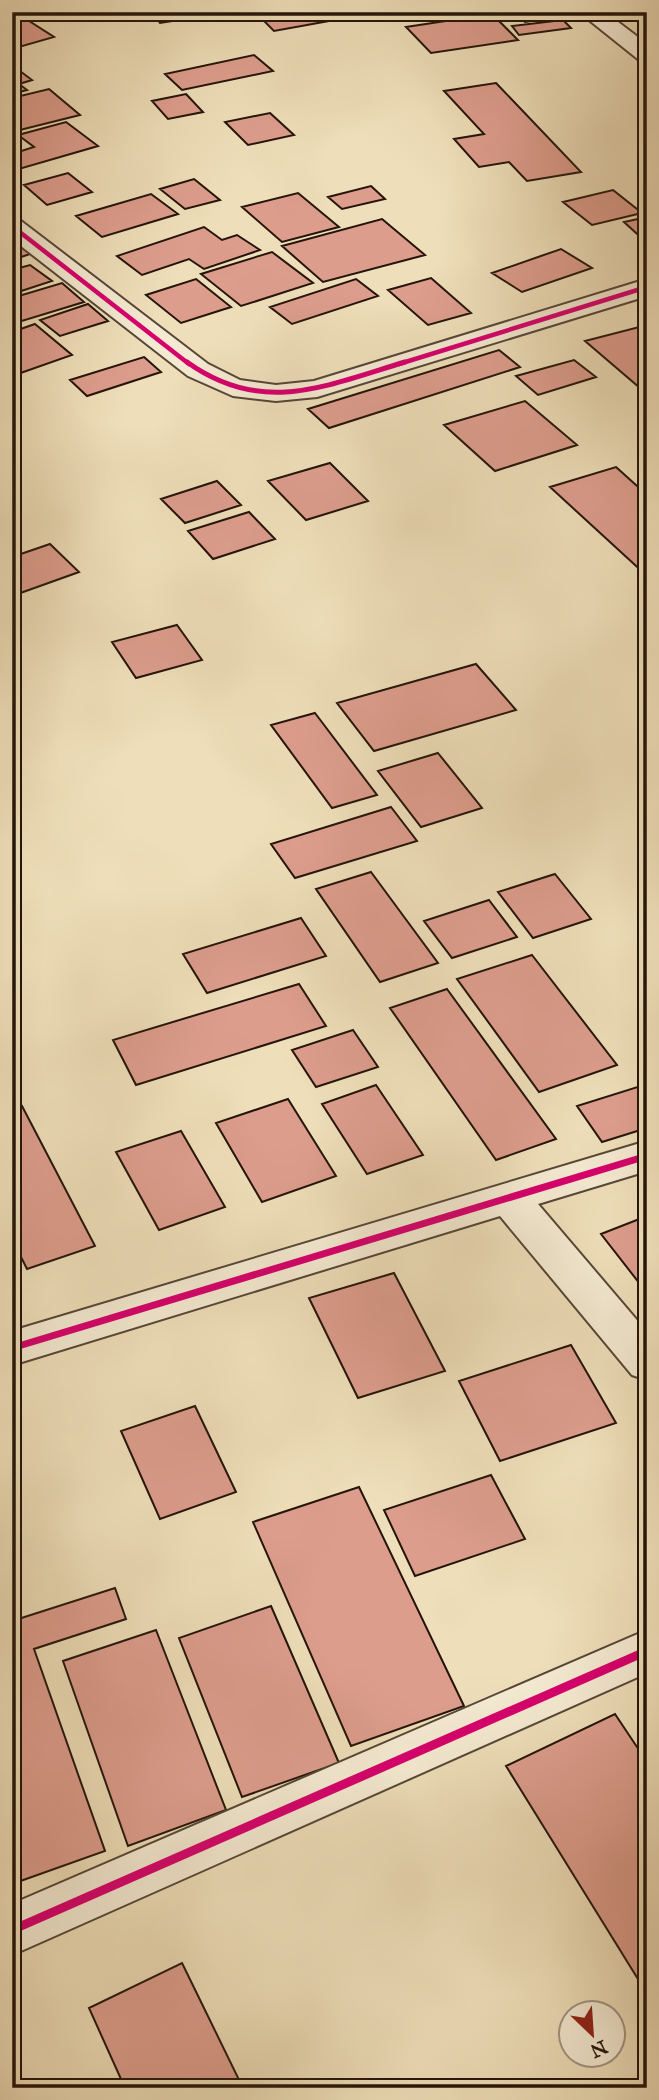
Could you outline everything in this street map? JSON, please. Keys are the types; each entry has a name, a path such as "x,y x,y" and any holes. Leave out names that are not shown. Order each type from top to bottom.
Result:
{"street":[{"path":"590,12 647,55"},
{"path":"12,226 198,370 233,388 276,393 317,389 647,287"},
{"path":"12,1348 647,1156"},
{"path":"508,1197 647,1363"},
{"path":"12,1930 647,1651"}],"building":[{"path":"153,12 196,12 199,17 160,23"},
{"path":"275,12 359,12 362,15 274,31 258,15"},
{"path":"515,12 556,12 560,17 525,22"},
{"path":"492,14 518,40 431,53 406,27"},
{"path":"26,19 54,37 12,49 12,23"},
{"path":"563,20 571,28 519,35 512,26"},
{"path":"254,55 273,71 182,90 165,74"},
{"path":"12,65 32,80 19,84 27,90 12,94"},
{"path":"496,83 581,172 527,181 509,162 479,167 454,139 484,134 444,91"},
{"path":"49,89 80,115 12,132 12,98"},
{"path":"186,94 203,112 168,119 152,101"},
{"path":"270,113 294,135 248,145 225,122"},
{"path":"66,122 98,146 12,171 12,154 34,147 18,135"},
{"path":"68,173 92,192 47,205 24,185"},
{"path":"194,179 220,200 185,209 160,189"},
{"path":"371,186 385,199 342,209 328,197"},
{"path":"613,190 642,213 592,225 563,202"},
{"path":"298,193 339,227 282,242 242,207"},
{"path":"151,194 178,214 102,237 76,216"},
{"path":"647,217 647,243 624,222"},
{"path":"382,219 425,255 323,282 282,246"},
{"path":"204,227 222,240 237,235 260,250 204,269 189,259 142,275 117,256"},
{"path":"12,238 33,253 12,260"},
{"path":"561,249 592,268 522,292 492,273"},
{"path":"272,252 313,283 241,306 201,274"},
{"path":"30,265 52,281 12,294 12,270"},
{"path":"431,278 471,313 428,325 388,290"},
{"path":"196,279 231,307 181,323 146,295"},
{"path":"356,279 378,296 292,324 270,307"},
{"path":"62,283 84,302 12,324 12,298"},
{"path":"88,304 108,321 60,336 40,320"},
{"path":"35,324 72,355 12,376 12,332"},
{"path":"647,325 647,394 585,341"},
{"path":"499,350 520,367 329,428 308,409"},
{"path":"144,357 161,372 87,396 70,380"},
{"path":"574,360 596,377 538,395 516,376"},
{"path":"525,401 577,445 495,471 444,425"},
{"path":"330,463 368,501 306,520 268,481"},
{"path":"616,467 647,495 647,576 550,487"},
{"path":"217,481 241,505 185,523 161,499"},
{"path":"249,512 275,539 213,559 188,531"},
{"path":"50,544 79,572 12,596 12,557"},
{"path":"177,625 202,660 136,678 112,642"},
{"path":"476,664 516,710 374,751 337,703"},
{"path":"315,713 377,795 332,808 271,725"},
{"path":"438,753 482,808 421,827 378,771"},
{"path":"391,807 417,841 295,878 271,844"},
{"path":"371,872 438,963 380,982 316,889"},
{"path":"555,874 591,919 533,938 498,892"},
{"path":"489,900 517,937 452,958 424,921"},
{"path":"301,918 326,956 207,993 183,954"},
{"path":"532,955 617,1065 539,1092 457,979"},
{"path":"299,984 326,1026 136,1085 113,1040"},
{"path":"447,989 556,1139 496,1160 390,1008"},
{"path":"353,1030 378,1067 316,1087 292,1050"},
{"path":"647,1084 647,1128 602,1142 577,1106"},
{"path":"376,1085 423,1155 367,1174 322,1104"},
{"path":"288,1099 336,1176 262,1202 216,1123"},
{"path":"22,1106 95,1246 27,1269 12,1239 12,1109"},
{"path":"181,1131 225,1207 159,1230 116,1152"},
{"path":"647,1216 647,1293 601,1234"},
{"path":"394,1273 445,1371 358,1398 309,1298"},
{"path":"571,1345 616,1423 500,1461 459,1381"},
{"path":"195,1406 236,1492 160,1519 121,1431"},
{"path":"491,1475 525,1539 415,1576 384,1510"},
{"path":"359,1487 464,1706 351,1746 253,1522"},
{"path":"115,1588 126,1619 34,1649 105,1851 12,1884 12,1621"},
{"path":"271,1606 339,1763 242,1797 179,1638"},
{"path":"156,1630 226,1810 128,1846 63,1661"},
{"path":"615,1714 647,1762 646,1992 506,1766"},
{"path":"182,1963 243,2088 125,2088 89,2008"}],"cycle path":[{"path":"12,226 198,370 233,388 276,393 317,389 647,287"},
{"path":"12,1348 647,1156"},
{"path":"12,1930 647,1651"}]}
